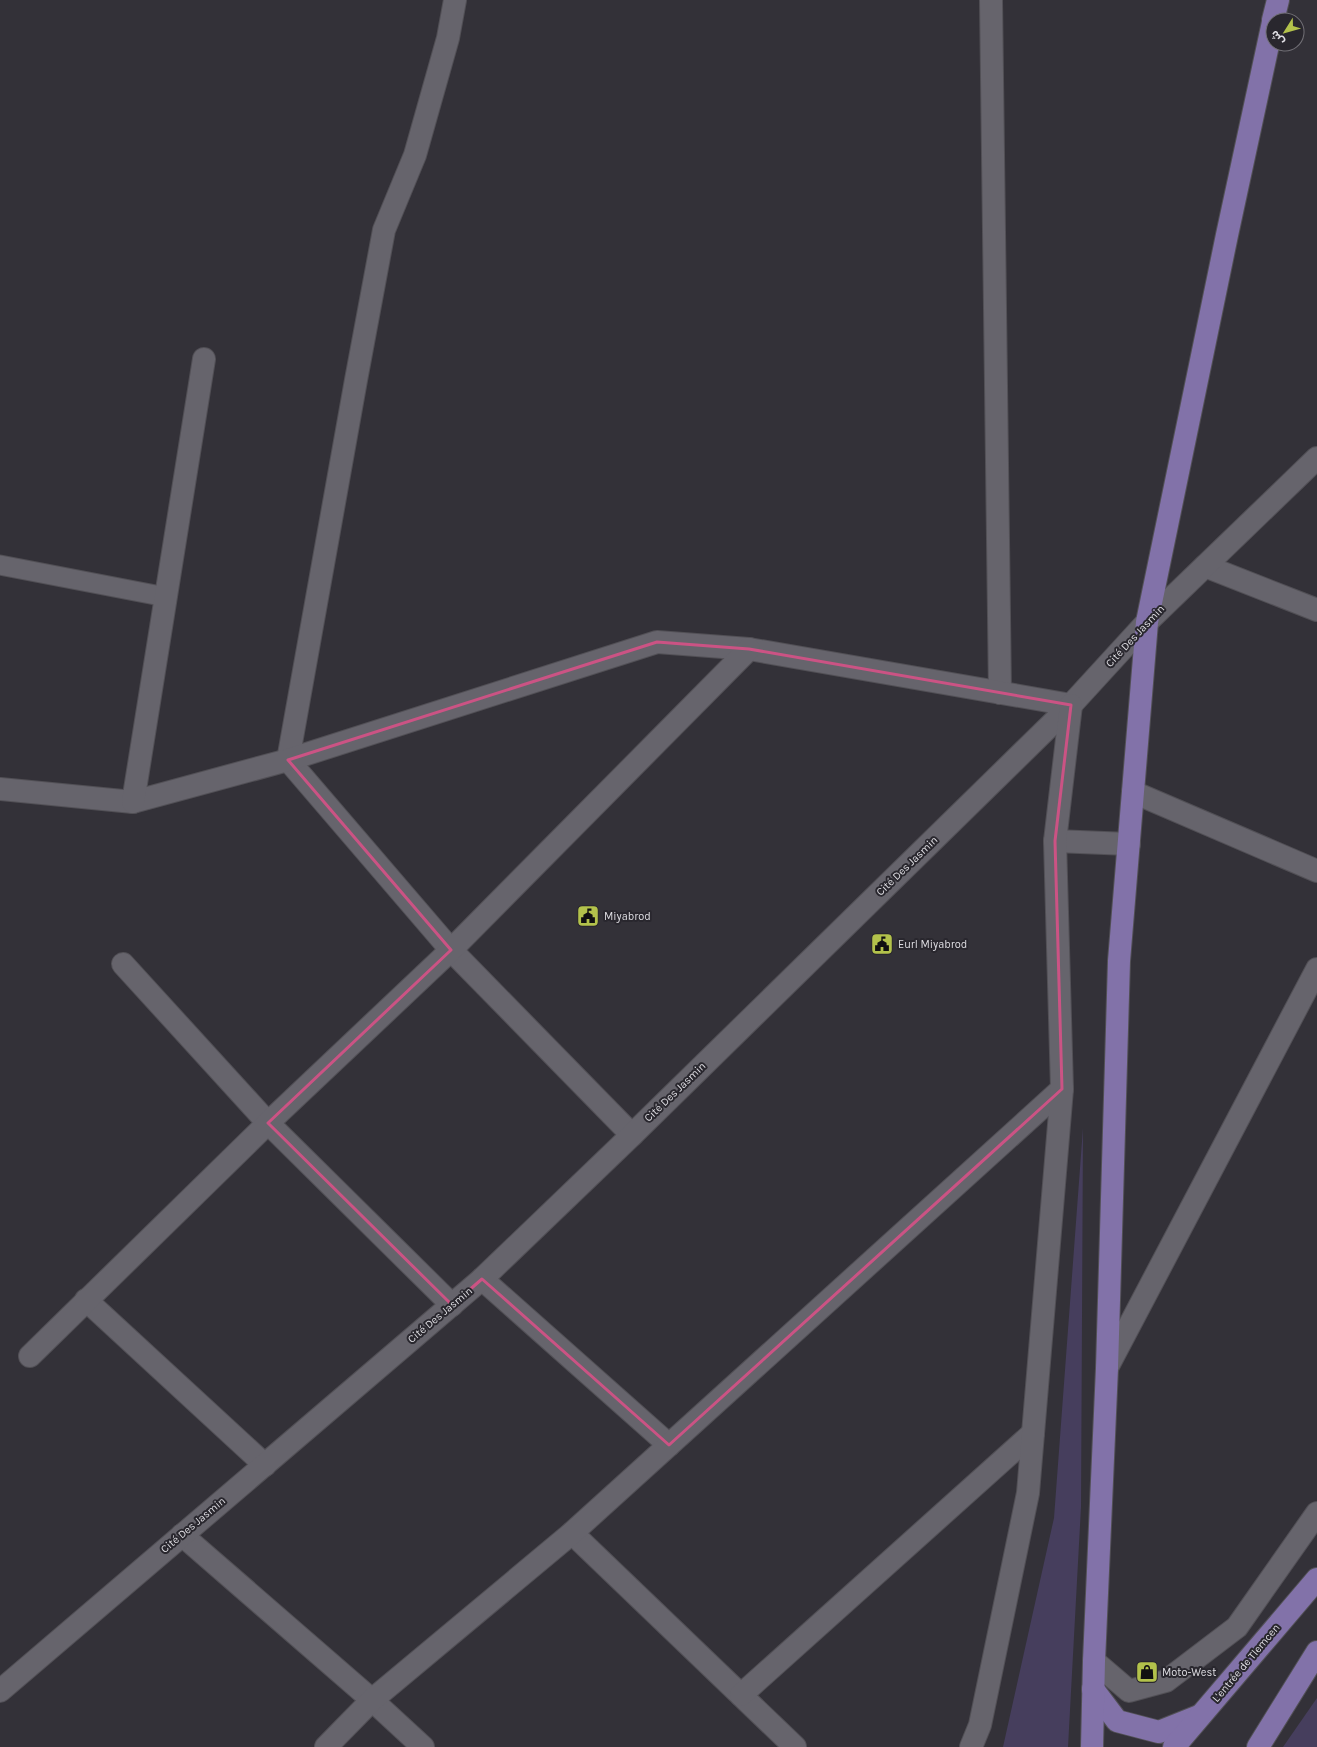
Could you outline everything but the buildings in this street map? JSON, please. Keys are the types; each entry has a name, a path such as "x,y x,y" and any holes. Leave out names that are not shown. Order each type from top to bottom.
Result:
{"main road":[{"path":"1275,12 1278,0"},
{"path":"1092,1747 1094,1661 1107,1368 1119,961 1147,622 1226,235 1266,52"},
{"name":"L'entrée de Tlemcen","path":"1174,1747 1317,1579"},
{"path":"1258,1747 1317,1652"},
{"path":"1093,1688 1117,1721 1159,1732 1202,1715"}],"street":[{"path":"288,760 354,388 384,230 415,154 448,38 456,0"},
{"path":"991,0 1000,692"},
{"path":"133,802 204,359"},
{"name":"Cité Des Jasmin","path":"0,1691 482,1279 632,1135 1071,705 1147,622 1317,458"},
{"path":"1205,566 1317,610"},
{"path":"0,789 133,802 288,760 657,642 750,649 1071,705 1055,841 1062,1089 1028,1494 980,1725 971,1747"},
{"path":"30,1356 268,1123 450,950 750,649"},
{"path":"288,760 450,950 632,1135"},
{"path":"1133,792 1317,871"},
{"path":"1055,841 1129,844"},
{"path":"123,964 268,1123 452,1305"},
{"path":"1107,1368 1317,969"},
{"path":"326,1747 372,1700 572,1533 1062,1089"},
{"path":"482,1279 669,1445"},
{"path":"86,1300 265,1464"},
{"path":"741,1695 1033,1433"},
{"path":"1094,1661 1129,1691 1166,1681 1237,1627 1317,1513"},
{"path":"572,1533 795,1747"},
{"path":"182,1535 372,1700 423,1747"}],"lane":[{"path":"0,565 166,597"}],"highlighted area":[{"path":"657,642 749,649 1071,705 1055,841 1062,1089 669,1445 482,1279 452,1305 268,1123 451,950 288,760"}],"shaded area":[{"path":"1083,1128 1081,1507 1068,1747 1003,1747 1054,1518"},
{"path":"1317,1698 1317,1747 1283,1747"}],"place":[{"name":"Miyabrod","path":"588,916"},
{"name":"Eurl Miyabrod","path":"882,944"},
{"name":"Moto-West","path":"1147,1672"}]}
